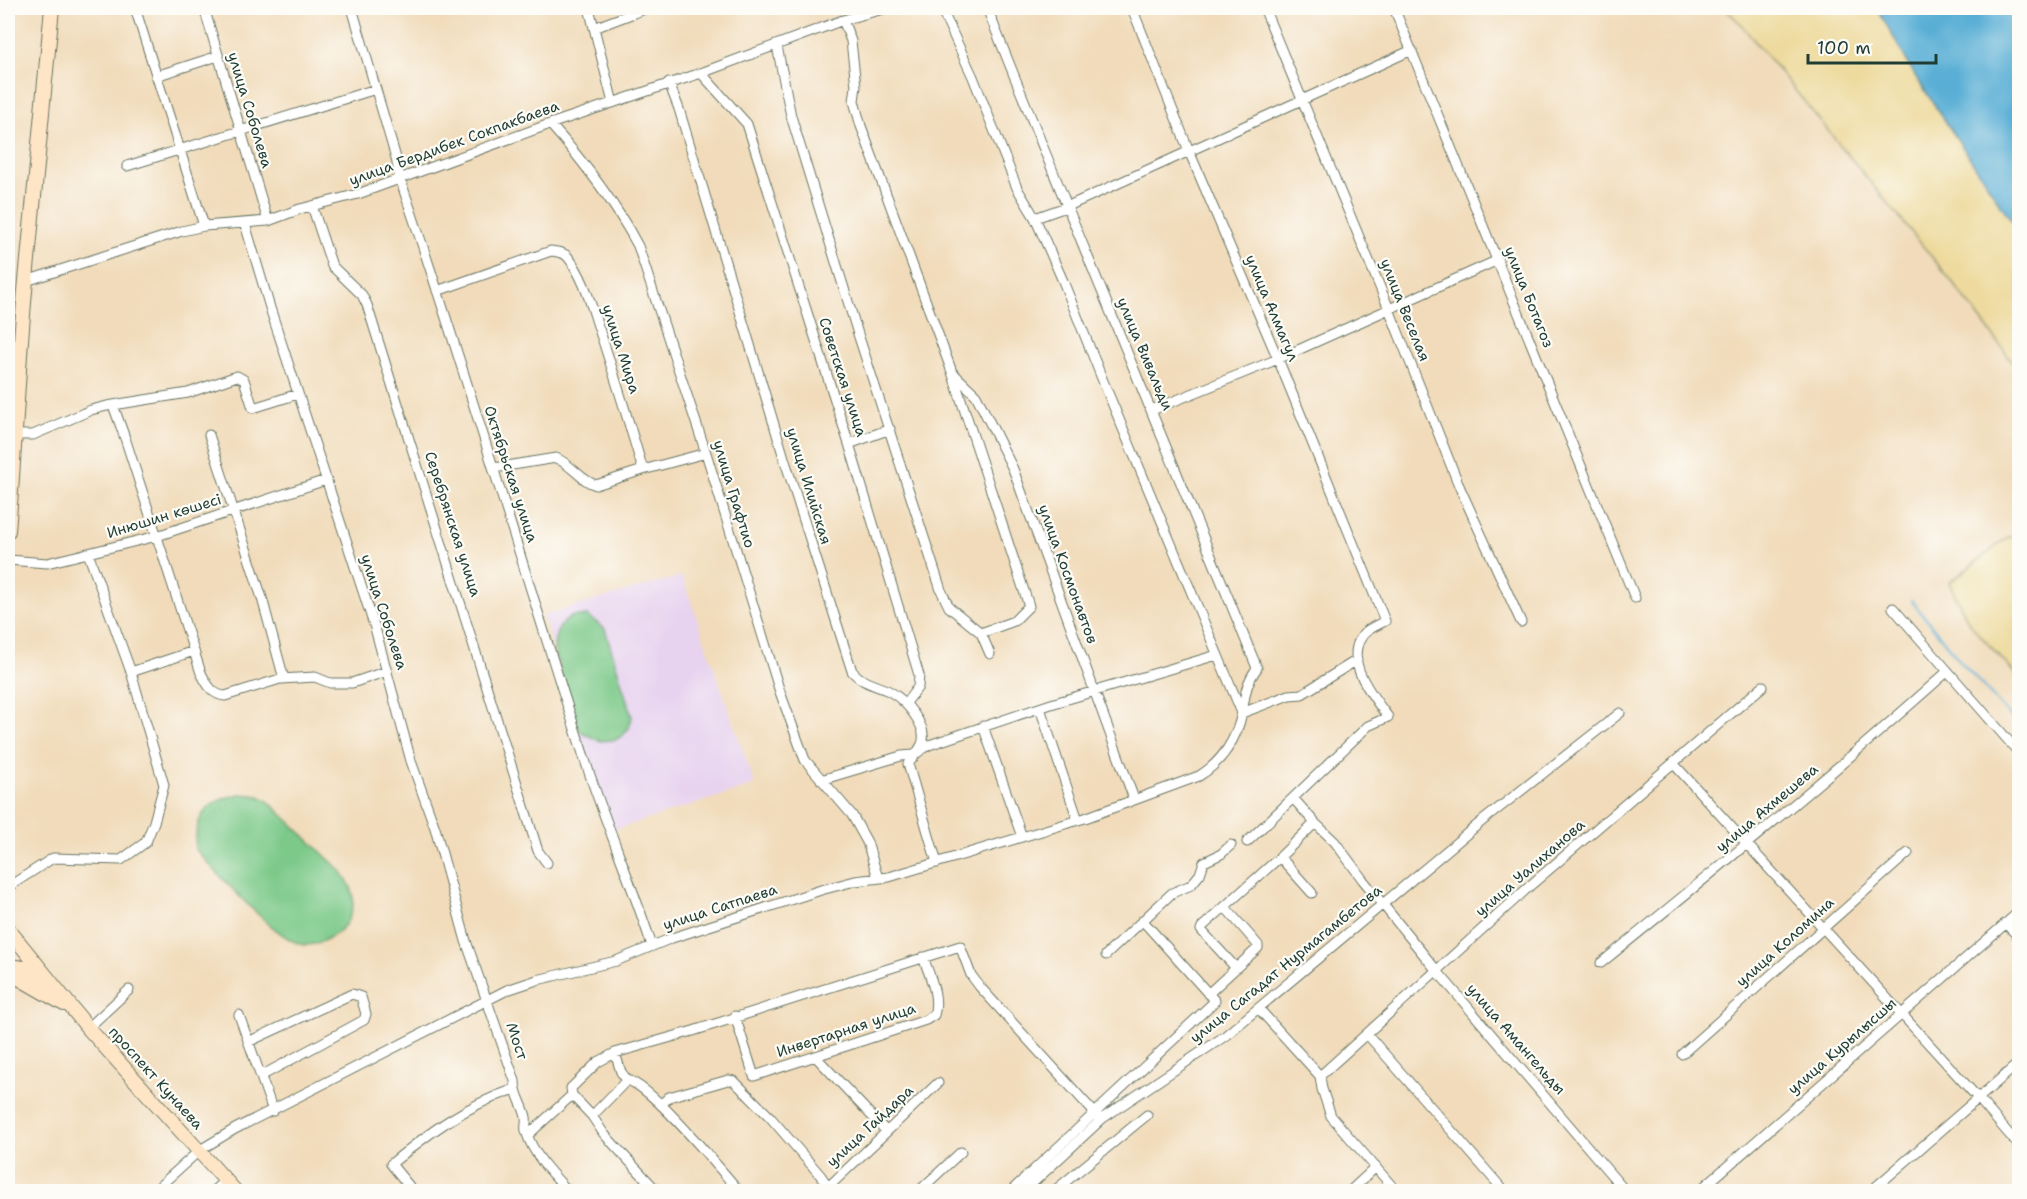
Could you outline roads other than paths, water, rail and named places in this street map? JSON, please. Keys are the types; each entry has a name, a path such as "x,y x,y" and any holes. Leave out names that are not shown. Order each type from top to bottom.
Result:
{"main road":[{"path":"8,531 26,281 52,8"},
{"name":"проспект Кунаева","path":"8,929 88,1028 237,1191"},
{"path":"8,966 24,968 54,986"},
{"path":"8,976 24,980 71,1008"}],"street":[{"path":"135,8 204,226"},
{"name":"улица Соболева","path":"204,8 268,221"},
{"name":"Октябрьская улица","path":"352,8 400,178 494,468 585,762 637,899 652,946"},
{"path":"589,8 613,103"},
{"path":"594,28 647,8"},
{"name":"улица Бердибек Сокпакбаева","path":"26,281 204,226 268,221 358,194 550,124 777,46 843,20 887,8"},
{"path":"940,8 973,77 1017,188 1035,218 1063,281 1107,392 1242,713 1289,695 1302,694 1357,660"},
{"name":"улица Вивальди","path":"987,8 1066,207 1257,668 1247,684 1242,713"},
{"name":"улица Алмагул","path":"1132,8 1384,621 1368,631 1359,643 1357,660"},
{"name":"улица Веселая","path":"1264,8 1389,309 1460,488 1521,622"},
{"name":"улица Ботагоз","path":"1394,8 1635,598"},
{"name":"улица Космонавтов","path":"843,20 851,41 856,86 854,101 861,126 952,372 1029,606 1014,621 981,633"},
{"path":"777,46 791,116 858,334 891,429 938,580 949,607 981,633 990,654"},
{"path":"1035,218 1066,207 1412,51"},
{"path":"156,76 218,56"},
{"name":"Советская улица","path":"701,73 747,124 849,444 919,675 918,687 906,703"},
{"name":"улица Илийская","path":"669,83 679,109 785,461 852,671 861,680 888,691 906,703"},
{"path":"127,166 376,89"},
{"name":"улица Графтио","path":"550,124 584,162 624,219 638,246 706,453 780,692 805,760 852,815 867,842 879,878"},
{"name":"Серебрянская улица","path":"312,206 332,266 362,295 367,305 538,851 547,863"},
{"name":"улица Соболева","path":"245,224 387,671 411,761 435,828 466,941 491,1010"},
{"name":"улица Мира","path":"437,291 551,251 567,255 589,300 615,375 643,470"},
{"path":"1152,410 1278,359 1498,260"},
{"name":"улица Космонавтов","path":"952,372 976,395 1013,469 1134,799"},
{"path":"16,435 33,435 92,410 188,393 237,376 244,380 253,408 298,394"},
{"path":"113,405 204,679 218,695 225,696 284,679 315,677 330,683 352,682 387,671"},
{"path":"849,444 891,429"},
{"path":"209,435 262,598 284,679"},
{"path":"494,468 556,458 596,485 706,453"},
{"name":"Инюшин көшесі","path":"8,560 47,563 156,536 326,480"},
{"path":"8,887 53,858 121,860 146,842 164,785 131,672 88,553"},
{"path":"1893,608 2019,754"},
{"path":"131,672 194,651"},
{"path":"821,780 900,756 914,755 929,745 983,726 1217,655"},
{"path":"1247,842 1368,726 1388,717 1369,692 1357,667 1357,660"},
{"name":"улица Ахмешева","path":"1602,963 1747,846 1948,671"},
{"name":"улица Уалиханова","path":"1320,1076 1532,884 1763,686"},
{"path":"906,703 917,719 922,736 922,743 908,764 937,863"},
{"path":"1040,708 1078,820"},
{"name":"улица Сатпаева","path":"153,1191 200,1150 235,1129 487,1000 537,980 616,961 672,938 821,890 937,863 1078,820 1199,776 1213,767 1236,735 1242,713"},
{"name":"улица Сагадат Нурмагамбетова","path":"1023,1191 1097,1116 1201,1053 1259,1009 1481,822 1620,713"},
{"path":"983,726 1022,837"},
{"path":"1673,763 1824,927 1978,1098 2019,1147"},
{"name":"улица Амангельды","path":"1293,798 1335,842 1437,971 1626,1191"},
{"path":"1236,968 1201,930 1202,927 1315,823"},
{"path":"1106,955 1173,893 1191,885 1200,874 1204,862 1221,854 1231,845"},
{"name":"улица Коломина","path":"1682,1054 1908,853"},
{"path":"1280,857 1312,893"},
{"path":"1208,994 1258,948 1258,945 1225,907"},
{"name":"улица Курылысшы","path":"1698,1191 2019,911"},
{"path":"1010,1191 1097,1116 1215,1001 1143,921"},
{"path":"2005,923 2019,938"},
{"path":"658,1191 604,1134 592,1116 572,1095 571,1089 598,1062 615,1053 960,946 971,975 980,987 1097,1116"},
{"name":"Инвертарная улица","path":"735,1016 754,1076 816,1057 926,1020 934,1015 936,1004 934,992 923,957"},
{"path":"88,1028 129,990"},
{"path":"248,1042 352,994 361,998 366,1014 364,1020 261,1076"},
{"path":"1259,1009 1320,1076 1331,1116 1397,1191"},
{"name":"Мост","path":"491,1010 515,1085"},
{"path":"239,1015 273,1111"},
{"path":"1367,1034 1505,1191"},
{"path":"615,1053 621,1072 627,1080 639,1085 662,1105 740,1191"},
{"path":"816,1057 886,1131"},
{"path":"1870,1191 2019,1062"},
{"path":"592,1116 627,1080"},
{"path":"662,1105 669,1097 728,1080 734,1081 770,1117 822,1176 825,1189"},
{"name":"улица Гайдара","path":"825,1189 938,1083"},
{"path":"414,1191 391,1164 449,1119 515,1085 526,1116 528,1135 535,1150 549,1170 569,1191"},
{"path":"528,1135 572,1095"},
{"path":"1053,1191 1146,1114"},
{"path":"918,1191 961,1152"},
{"path":"1349,1191 1376,1167"},
{"path":"212,1191 226,1180"}],"water":[{"path":"1877,8 2019,8 2019,232 1916,77"}],"waterway":[{"path":"1911,600 1960,661"},
{"path":"1961,662 2020,727"}]}
